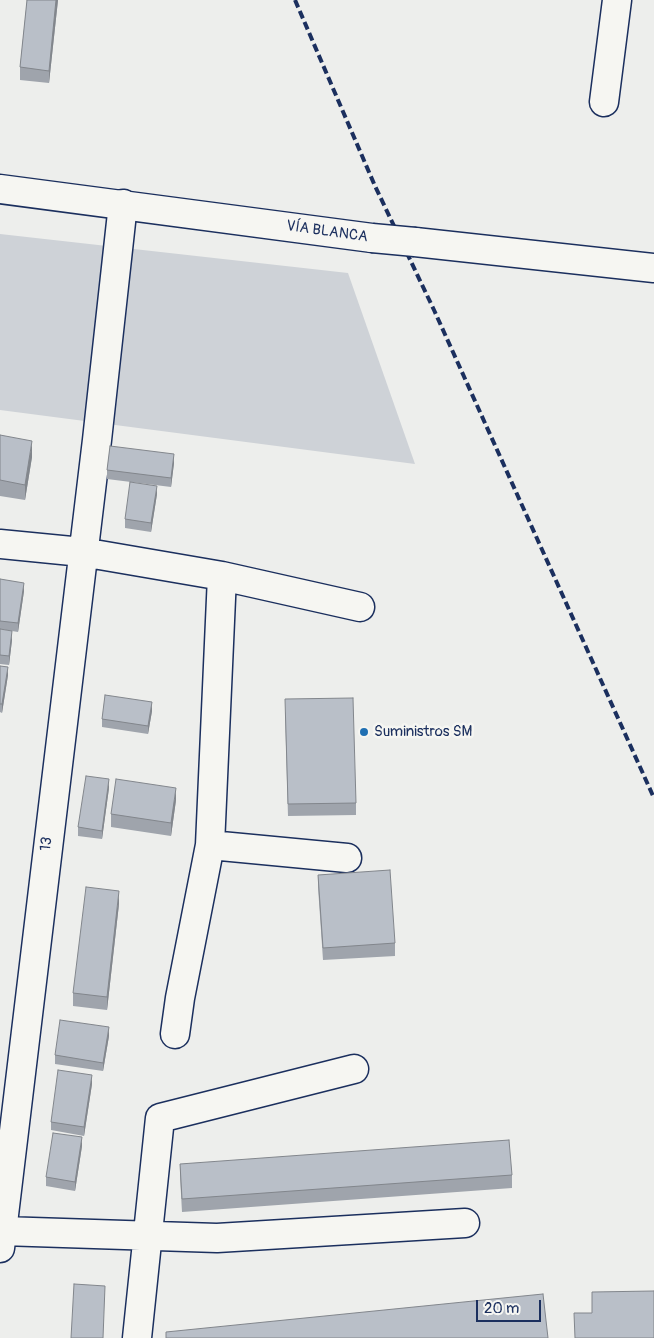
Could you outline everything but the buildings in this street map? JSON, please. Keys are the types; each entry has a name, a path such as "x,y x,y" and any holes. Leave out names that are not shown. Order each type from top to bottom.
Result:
{"street":[{"path":"604,102 617,0"},
{"name":"VÍA BLANCA","path":"0,189 372,238 654,268"},
{"name":"13","path":"1,1240 82,552 97,440 123,204"},
{"path":"0,544 82,552 222,576 360,607"},
{"path":"175,1034 180,998 210,845 222,576"},
{"path":"210,845 347,858"},
{"path":"137,1338 160,1118 354,1069"},
{"path":"1,1240 148,1236 218,1238 465,1223"}],"shaded area":[{"path":"0,234 348,273 415,464 0,410"}],"railway":[{"path":"295,0 375,186 434,310 654,798"}],"place":[{"name":"Suministros SM","path":"364,732"}]}
